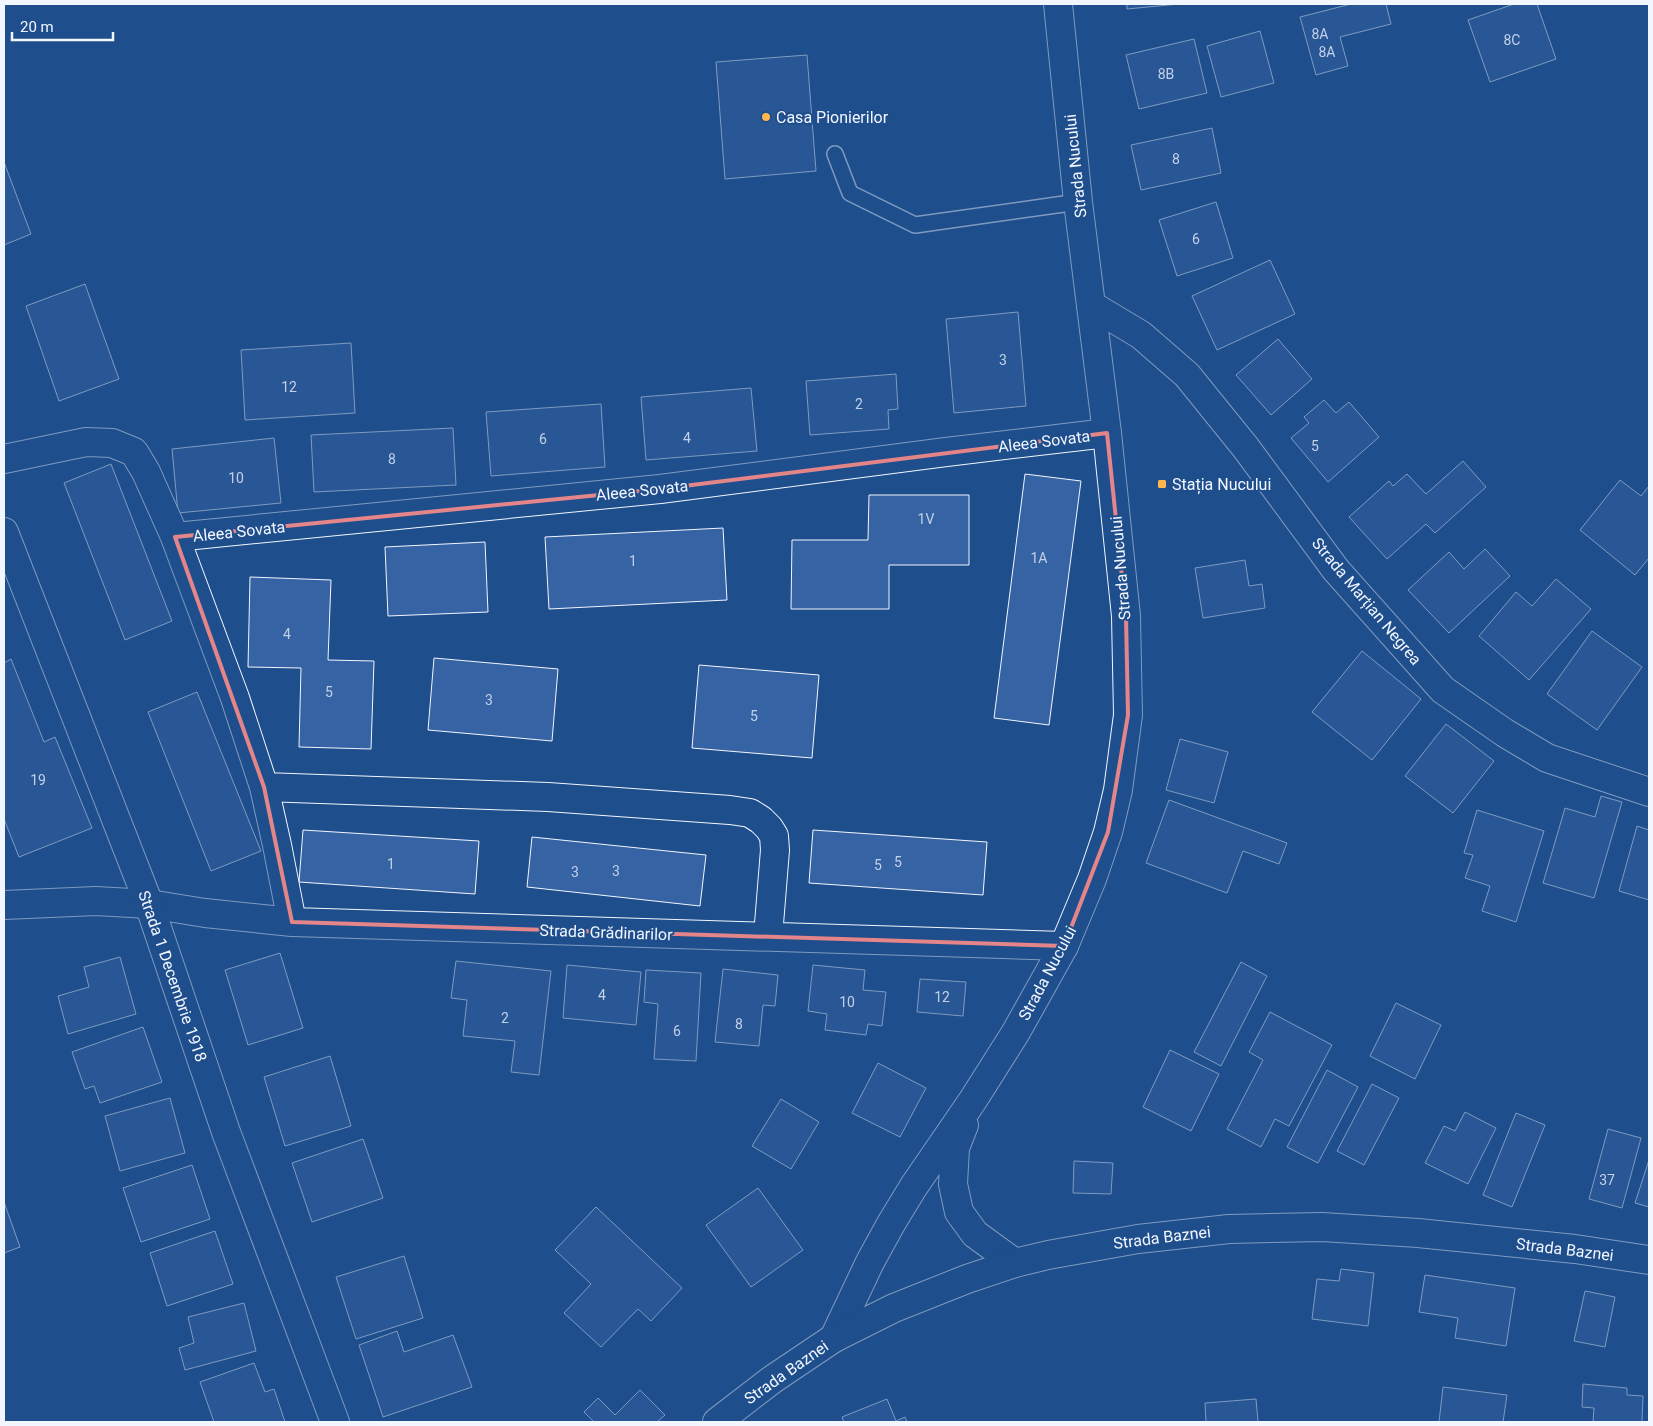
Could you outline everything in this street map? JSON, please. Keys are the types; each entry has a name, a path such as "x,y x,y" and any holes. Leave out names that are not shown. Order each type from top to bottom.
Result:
{"street":[{"name":"Strada Nucului","path":"834,1338 870,1262 892,1222 1016,1032 1064,946 1092,879 1108,832 1118,790 1128,715 1126,616 1107,433 1078,202 1058,4"},
{"name":"Strada Marțian Negrea","path":"1091,305 1141,335 1187,375 1246,448 1336,570 1443,690 1505,733 1547,758 1649,792"},
{"name":"Aleea Sovata","path":"175,537 660,489 1107,433"},
{"name":"Aleea Sovata","path":"4,459 86,442 112,442 134,452 146,472 175,537 235,698 264,787 292,922"},
{"name":"Strada 1 Decembrie 1918","path":"4,532 149,904 226,1132 335,1422"},
{"path":"264,787 548,797 750,813 769,828 774,836 775,850 768,936"},
{"name":"Strada Grădinarilor","path":"4,905 96,901 149,904 205,913 292,922 1064,946"},
{"name":"Strada Nucului","path":"973,1100 955,1148 953,1184 958,1212 976,1234 1015,1263"},
{"name":"Strada Baznei","path":"717,1422 773,1379 834,1338 894,1308 967,1279 1015,1263 1048,1255 1138,1239 1229,1229 1322,1227 1418,1233 1575,1248 1649,1260"}],"lane":[{"path":"835,154 850,193 915,225 1078,202"}],"highlighted area":[{"path":"1107,433 1126,616 1128,715 1108,832 1064,946 292,922 264,787 175,537 660,489"}],"building":[{"path":"1127,4 1179,4 1127,9"},
{"path":"1351,4 1386,4 1391,24 1340,37 1348,66 1316,75 1300,17"},
{"path":"1514,4 1537,4 1556,59 1490,82 1468,20"},
{"path":"1260,31 1274,83 1221,97 1207,46"},
{"path":"1194,39 1207,93 1139,109 1126,55"},
{"name":"Casa Pionierilor","path":"807,55 816,171 725,179 716,62"},
{"path":"1212,128 1221,173 1141,190 1131,145"},
{"path":"4,162 31,234 4,245"},
{"path":"1216,202 1233,258 1177,276 1159,220"},
{"path":"1270,260 1295,314 1217,350 1192,296"},
{"path":"85,284 119,379 59,401 26,306"},
{"path":"1018,312 1026,406 954,413 946,319"},
{"path":"1278,339 1312,379 1271,415 1236,375"},
{"path":"351,343 355,413 245,420 241,350"},
{"path":"896,374 898,409 888,410 889,429 810,435 806,381"},
{"path":"751,388 757,451 646,460 641,397"},
{"path":"1324,400 1336,413 1349,402 1379,437 1328,482 1291,438 1309,423 1304,417"},
{"path":"601,404 605,467 491,476 486,412"},
{"path":"453,428 456,485 314,492 311,435"},
{"path":"274,438 281,503 178,513 172,449"},
{"path":"1463,461 1486,487 1435,533 1426,524 1387,559 1349,517 1389,481 1393,486 1407,474 1426,494"},
{"path":"111,464 172,621 125,640 64,483"},
{"path":"1025,474 1081,481 1049,725 994,718"},
{"path":"1620,480 1641,496 1649,486 1649,558 1635,575 1580,530"},
{"path":"869,495 969,495 969,565 889,565 889,609 791,609 792,540 868,540"},
{"path":"723,528 727,600 549,609 545,537"},
{"path":"485,542 488,612 388,616 385,547"},
{"path":"1485,549 1510,576 1449,633 1408,590 1449,552 1464,569"},
{"path":"1245,560 1249,586 1262,584 1265,608 1203,618 1195,568"},
{"path":"250,577 331,580 328,660 374,661 371,749 299,747 301,668 248,667"},
{"path":"1556,579 1591,609 1529,680 1479,636 1516,592 1532,606"},
{"path":"1592,631 1642,667 1597,730 1547,694"},
{"path":"1362,651 1421,699 1372,760 1312,712"},
{"path":"434,658 558,669 552,741 428,730"},
{"path":"11,659 44,742 55,737 92,828 19,857 4,819 4,663"},
{"path":"699,665 819,675 812,758 692,748"},
{"path":"197,692 261,851 211,871 148,712"},
{"path":"1446,724 1494,761 1453,813 1405,776"},
{"path":"1180,739 1228,752 1214,803 1166,790"},
{"path":"1601,796 1622,802 1594,898 1543,883 1565,808 1595,817"},
{"path":"1169,800 1287,843 1279,864 1243,851 1227,893 1146,863"},
{"path":"1477,810 1544,831 1516,922 1482,911 1490,886 1465,878 1473,855 1464,853"},
{"path":"1637,826 1649,830 1649,900 1619,891"},
{"path":"303,830 479,841 475,894 299,882"},
{"path":"813,830 987,842 983,895 809,883"},
{"path":"532,837 706,855 700,906 527,887"},
{"path":"280,953 303,1028 248,1045 225,970"},
{"path":"120,957 136,1014 68,1034 58,996 89,987 84,967"},
{"path":"456,961 551,971 539,1075 511,1072 515,1041 463,1036 467,1000 451,998"},
{"path":"1241,962 1267,976 1221,1066 1194,1052"},
{"path":"567,965 641,972 636,1025 563,1018"},
{"path":"813,965 865,970 863,990 886,992 882,1026 868,1024 866,1035 825,1030 827,1014 808,1011"},
{"path":"723,969 778,975 775,1006 763,1005 759,1046 715,1042"},
{"path":"646,970 701,973 696,1061 654,1059 658,1004 644,1002"},
{"path":"920,979 966,982 963,1016 917,1012"},
{"path":"1396,1003 1441,1025 1415,1079 1370,1056"},
{"path":"1270,1012 1332,1045 1289,1126 1275,1119 1261,1147 1227,1129 1263,1060 1249,1052"},
{"path":"143,1027 162,1082 100,1103 94,1086 85,1089 72,1052"},
{"path":"1170,1050 1219,1074 1191,1131 1143,1107"},
{"path":"330,1056 351,1126 285,1146 264,1077"},
{"path":"878,1063 926,1088 900,1137 852,1113"},
{"path":"1327,1070 1358,1087 1318,1163 1287,1147"},
{"path":"1372,1084 1399,1098 1364,1165 1337,1151"},
{"path":"170,1098 185,1153 120,1171 105,1116"},
{"path":"781,1099 819,1122 791,1169 752,1146"},
{"path":"1465,1112 1496,1128 1468,1184 1425,1163 1444,1126 1455,1131"},
{"path":"1516,1113 1545,1125 1512,1207 1483,1195"},
{"path":"1608,1129 1641,1138 1622,1208 1589,1199"},
{"path":"363,1139 383,1198 312,1222 292,1163"},
{"path":"1649,1160 1649,1207 1635,1203"},
{"path":"1074,1161 1113,1163 1111,1194 1073,1193"},
{"path":"192,1165 210,1219 141,1242 123,1188"},
{"path":"758,1188 803,1250 751,1287 706,1225"},
{"path":"4,1202 20,1247 4,1253"},
{"path":"596,1207 682,1288 651,1321 638,1309 601,1347 564,1313 591,1284 555,1250"},
{"path":"215,1231 233,1284 167,1306 150,1253"},
{"path":"404,1256 423,1318 356,1339 336,1277"},
{"path":"1341,1269 1374,1273 1368,1326 1312,1319 1317,1279 1339,1281"},
{"path":"1425,1275 1515,1288 1506,1346 1455,1338 1458,1318 1419,1312"},
{"path":"1585,1291 1615,1297 1605,1347 1574,1341"},
{"path":"244,1303 256,1351 185,1370 179,1348 194,1343 188,1317"},
{"path":"397,1331 404,1352 453,1335 472,1387 383,1417 359,1345"},
{"path":"254,1363 265,1392 274,1389 285,1422 214,1422 200,1382"},
{"path":"1583,1384 1627,1388 1627,1395 1643,1396 1642,1422 1593,1422 1594,1408 1582,1407"},
{"path":"1443,1387 1507,1395 1503,1422 1439,1422"},
{"path":"640,1390 665,1415 657,1422 594,1422 584,1412 598,1398 615,1415"},
{"path":"887,1399 896,1421 905,1417 907,1422 844,1422 842,1417"},
{"path":"1256,1399 1258,1422 1206,1422 1205,1403"}],"place":[{"name":"Casa Pionierilor","path":"766,117"},
{"name":"Stația Nucului","path":"1162,484"}]}
